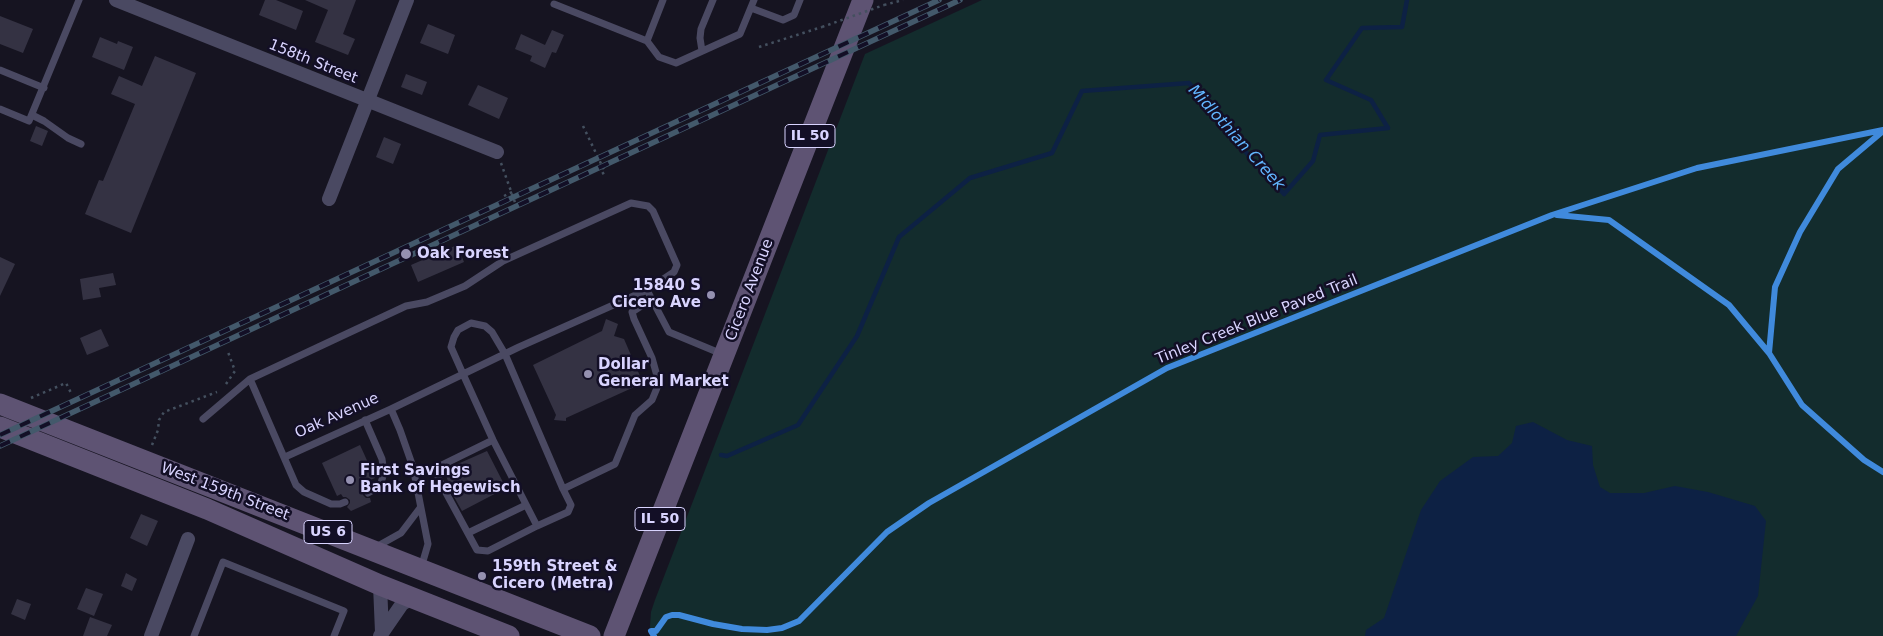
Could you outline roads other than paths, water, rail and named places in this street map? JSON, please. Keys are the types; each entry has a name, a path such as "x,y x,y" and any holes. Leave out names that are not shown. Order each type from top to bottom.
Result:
{"main road":[{"name":"Cicero Avenue","path":"614,636 864,0"},
{"name":"West 159th Street","path":"0,404 590,636"},
{"name":"West 159th Street","path":"0,427 207,509 380,585 509,636"}],"street":[{"name":"158th Street","path":"116,0 367,101 500,158"},
{"path":"329,199 407,0"},
{"path":"151,636 188,539"},
{"path":"380,585 382,599 381,634"},
{"path":"381,634 402,604 412,598"}],"lane":[{"path":"0,109 29,121 79,0"},
{"path":"647,41 663,0"},
{"path":"702,51 701,29 713,0"},
{"path":"554,4 647,41 659,58 676,63 740,34 754,0"},
{"path":"751,8 783,20 794,15 800,0"},
{"path":"0,70 44,88"},
{"path":"32,115 81,144"},
{"path":"203,419 250,379 406,306 436,300 466,286 503,261 631,203 648,206 653,211 677,265 674,272 647,290 505,354 391,409"},
{"path":"647,290 669,332 724,355"},
{"path":"563,489 616,464 635,415 652,400 658,383 652,358 632,312 652,299"},
{"path":"493,440 440,466 438,472 438,478 476,550 488,551 568,512 571,505 505,354 492,332 485,326 471,323 465,325 454,337 451,347 493,440 537,526"},
{"path":"250,379 296,485 304,492 331,504 345,502"},
{"name":"Oak Avenue","path":"285,457 391,409 413,467 428,544 421,569"},
{"path":"365,420 382,459 384,473 380,486 368,493"},
{"path":"468,533 526,505"},
{"path":"371,549 401,533 420,508"},
{"path":"194,636 223,562 344,611 334,636"}],"water":[{"path":"1533,422 1567,440 1592,446 1593,465 1600,487 1610,493 1644,493 1675,486 1708,492 1755,506 1766,521 1758,596 1736,636 1365,636 1366,630 1384,618 1421,510 1440,481 1473,457 1498,456 1512,443 1516,426"}],"waterway":[{"name":"Midlothian Creek","path":"721,455 727,456 798,425 857,336 899,237 970,178 1052,153 1082,91 1189,83 1243,149 1284,194 1313,161 1320,135 1388,128 1371,100 1326,80 1362,28 1402,27 1407,0"}],"railway":[{"path":"0,435 939,0"},
{"path":"0,446 960,0"}],"place":[{"name":"Oak Forest","path":"406,254"},
{"name":"15840 S Cicero Ave","path":"711,295"},
{"name":"Dollar General Market","path":"588,374"},
{"name":"First Savings Bank of Hegewisch","path":"350,480"},
{"name":"159th Street & Cicero (Metra)","path":"482,576"}]}
